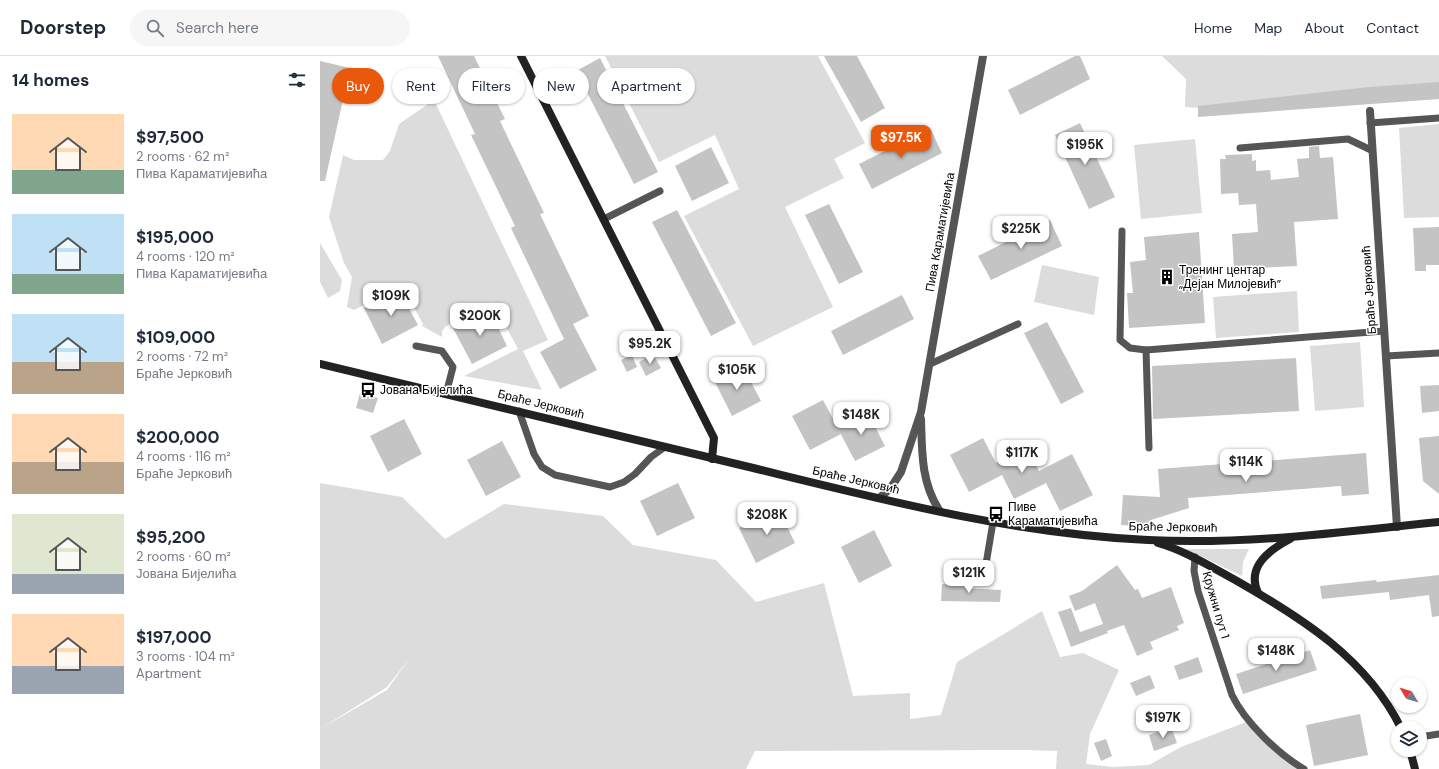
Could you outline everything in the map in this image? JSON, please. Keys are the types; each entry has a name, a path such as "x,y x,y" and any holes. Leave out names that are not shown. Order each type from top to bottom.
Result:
{"street":[{"path":"521,56 714,438 712,459"},
{"name":"Пива Караматијевића","path":"879,498 890,489 901,472 921,412 983,56"},
{"name":"Браће Јерковић","path":"1370,111 1371,150 1397,527"},
{"name":"Браће Јерковић","path":"320,364 519,411 665,448 879,498 993,522 1080,535 1149,540 1234,540 1293,537 1439,522"},
{"name":"Пива Караматијевића","path":"921,412 924,477 931,498 939,510"},
{"path":"1258,593 1255,576 1260,561 1270,550 1293,537"},
{"path":"1149,540 1195,557 1304,621 1342,651 1376,689 1397,721"},
{"path":"1412,757 1415,769"}],"lane":[{"path":"1370,123 1439,118"},
{"path":"1240,148 1348,139 1371,150"},
{"path":"604,219 660,191"},
{"path":"1122,231 1120,340 1130,348 1146,350 1384,331"},
{"path":"930,364 1018,324"},
{"path":"416,346 442,351 452,366 446,394"},
{"path":"1146,350 1149,448"},
{"path":"1386,356 1439,352"},
{"path":"519,411 534,454 542,467 555,475 610,487 629,478 651,457 665,448"},
{"path":"986,564 993,522"},
{"name":"Кружни пут 1","path":"1195,557 1194,571 1198,591 1232,695 1239,709 1256,730 1304,769"},
{"path":"1427,736 1439,734"}],"shaded area":[{"path":"605,56 818,56 865,143 834,159 844,178 785,207 833,307 753,346 684,216 739,189 715,135 659,162 629,104 695,104 695,68 611,68"},
{"path":"1162,56 1439,56 1439,86 1201,108 1185,107 1186,79"},
{"path":"428,104 436,104 548,340 523,351 542,390 464,376 518,349 493,302 446,326 442,331 442,337 422,326 423,324 402,285 354,310 347,307 352,277 344,263 329,217 343,155 354,160 383,160 390,151 399,124"},
{"path":"1439,124 1439,217 1404,218 1399,128"},
{"path":"1195,139 1202,213 1141,219 1134,145"},
{"path":"320,243 342,280 340,291 328,298 320,282"},
{"path":"1042,265 1099,277 1094,315 1034,302"},
{"path":"1297,291 1299,332 1216,338 1213,297"},
{"path":"1360,342 1364,407 1315,411 1310,346"},
{"path":"320,483 402,497 445,539 504,504 603,516 633,545 716,560 756,602 824,583 853,696 910,693 910,719 941,715 957,662 1042,611 1060,657 1083,653 1119,670 1090,734 1086,764 1113,767 1149,765 1181,747 1249,721 1304,769 1056,769 1057,751 1026,750 755,751 746,769 320,769 320,729","holes":["409,659 387,690 320,729 387,687"]},
{"path":"1186,549 1249,549 1243,562 1242,576"}],"building":[{"path":"438,56 474,56 480,68 458,68 458,98 450,81 450,68 444,68"},
{"path":"824,56 857,56 885,108 861,122"},
{"path":"1075,56 1080,56 1090,79 1020,115 1008,90"},
{"path":"600,58 605,68 597,68 597,104 623,104 658,172 634,184 589,96 589,68 582,68"},
{"path":"320,61 350,68 332,68 332,104 342,104 325,181 320,181"},
{"path":"1439,82 1439,99 1198,117 1198,106 1369,87"},
{"path":"461,104 498,104 505,119 500,121 544,213 540,214 589,316 573,324 597,370 560,389 540,352 564,339 511,228 515,226 471,135 475,134"},
{"path":"1080,123 1115,197 1089,209 1055,135"},
{"path":"930,128 942,153 872,189 859,164"},
{"path":"1319,146 1320,158 1333,157 1338,219 1294,222 1297,266 1234,269 1232,234 1258,232 1256,204 1239,205 1238,193 1221,194 1220,159 1226,159 1225,155 1252,154 1252,161 1256,160 1256,171 1270,170 1271,180 1299,177 1297,159 1309,158 1309,147"},
{"path":"711,147 729,183 692,201 675,166"},
{"path":"829,204 863,272 839,284 805,215"},
{"path":"677,210 736,323 711,336 652,222"},
{"path":"1050,220 1062,246 991,280 978,256"},
{"path":"1439,227 1439,265 1426,265 1426,271 1415,271 1413,228"},
{"name":"Тренинг центар „Дејан Милојевић”","path":"1199,232 1205,323 1129,328 1127,293 1133,293 1130,262 1146,260 1144,237"},
{"path":"399,290 418,325 382,344 364,308"},
{"path":"902,295 914,319 843,355 831,331"},
{"path":"489,309 507,346 472,364 453,328"},
{"path":"1047,322 1084,392 1061,404 1024,333"},
{"path":"653,354 661,368 646,376 639,362"},
{"path":"632,355 637,367 627,372 621,360"},
{"path":"1296,358 1299,411 1153,419 1152,366"},
{"path":"742,365 761,401 732,416 714,380"},
{"path":"1439,385 1439,411 1422,413 1420,386"},
{"path":"360,393 378,398 373,413 356,408"},
{"path":"823,400 841,434 810,450 792,416"},
{"path":"867,411 885,446 855,461 837,427"},
{"path":"404,419 422,454 388,472 370,436"},
{"path":"1439,436 1439,494 1423,481 1419,438"},
{"path":"983,438 996,463 1027,447 1039,471 1072,454 1093,495 1060,511 1046,483 1014,499 1002,475 969,492 950,455"},
{"path":"502,441 521,477 486,496 467,460"},
{"path":"1366,453 1369,494 1342,496 1341,486 1188,498 1189,508 1151,520 1150,527 1121,525 1123,495 1160,497 1158,469"},
{"path":"678,483 695,518 657,536 640,501"},
{"path":"778,508 795,543 756,563 739,528"},
{"path":"874,530 892,566 859,583 841,547"},
{"path":"1117,565 1135,590 1138,589 1142,598 1171,587 1184,623 1177,626 1179,630 1150,642 1153,649 1137,656 1124,625 1107,631 1108,633 1071,647 1058,612 1071,608 1080,632 1103,624 1095,603 1075,611 1069,596 1082,591"},
{"path":"1439,575 1439,616 1432,617 1429,595 1390,600 1389,592 1322,599 1320,586 1376,580 1377,582"},
{"path":"942,584 965,586 964,588 1001,590 1000,602 941,601"},
{"path":"1310,650 1317,670 1243,694 1236,674"},
{"path":"1198,657 1203,672 1179,680 1174,666"},
{"path":"1150,675 1155,688 1136,696 1130,683"},
{"path":"1360,714 1368,755 1314,766 1306,725"},
{"path":"1171,727 1177,743 1154,751 1149,735"},
{"path":"1106,739 1112,756 1101,761 1094,743"}],"place":[{"name":"Тренинг центар „Дејан Милојевић”","path":"1167,277"},
{"name":"Јована Бијелића","path":"368,390"},
{"name":"Пиве Караматијевића","path":"996,514"}]}
